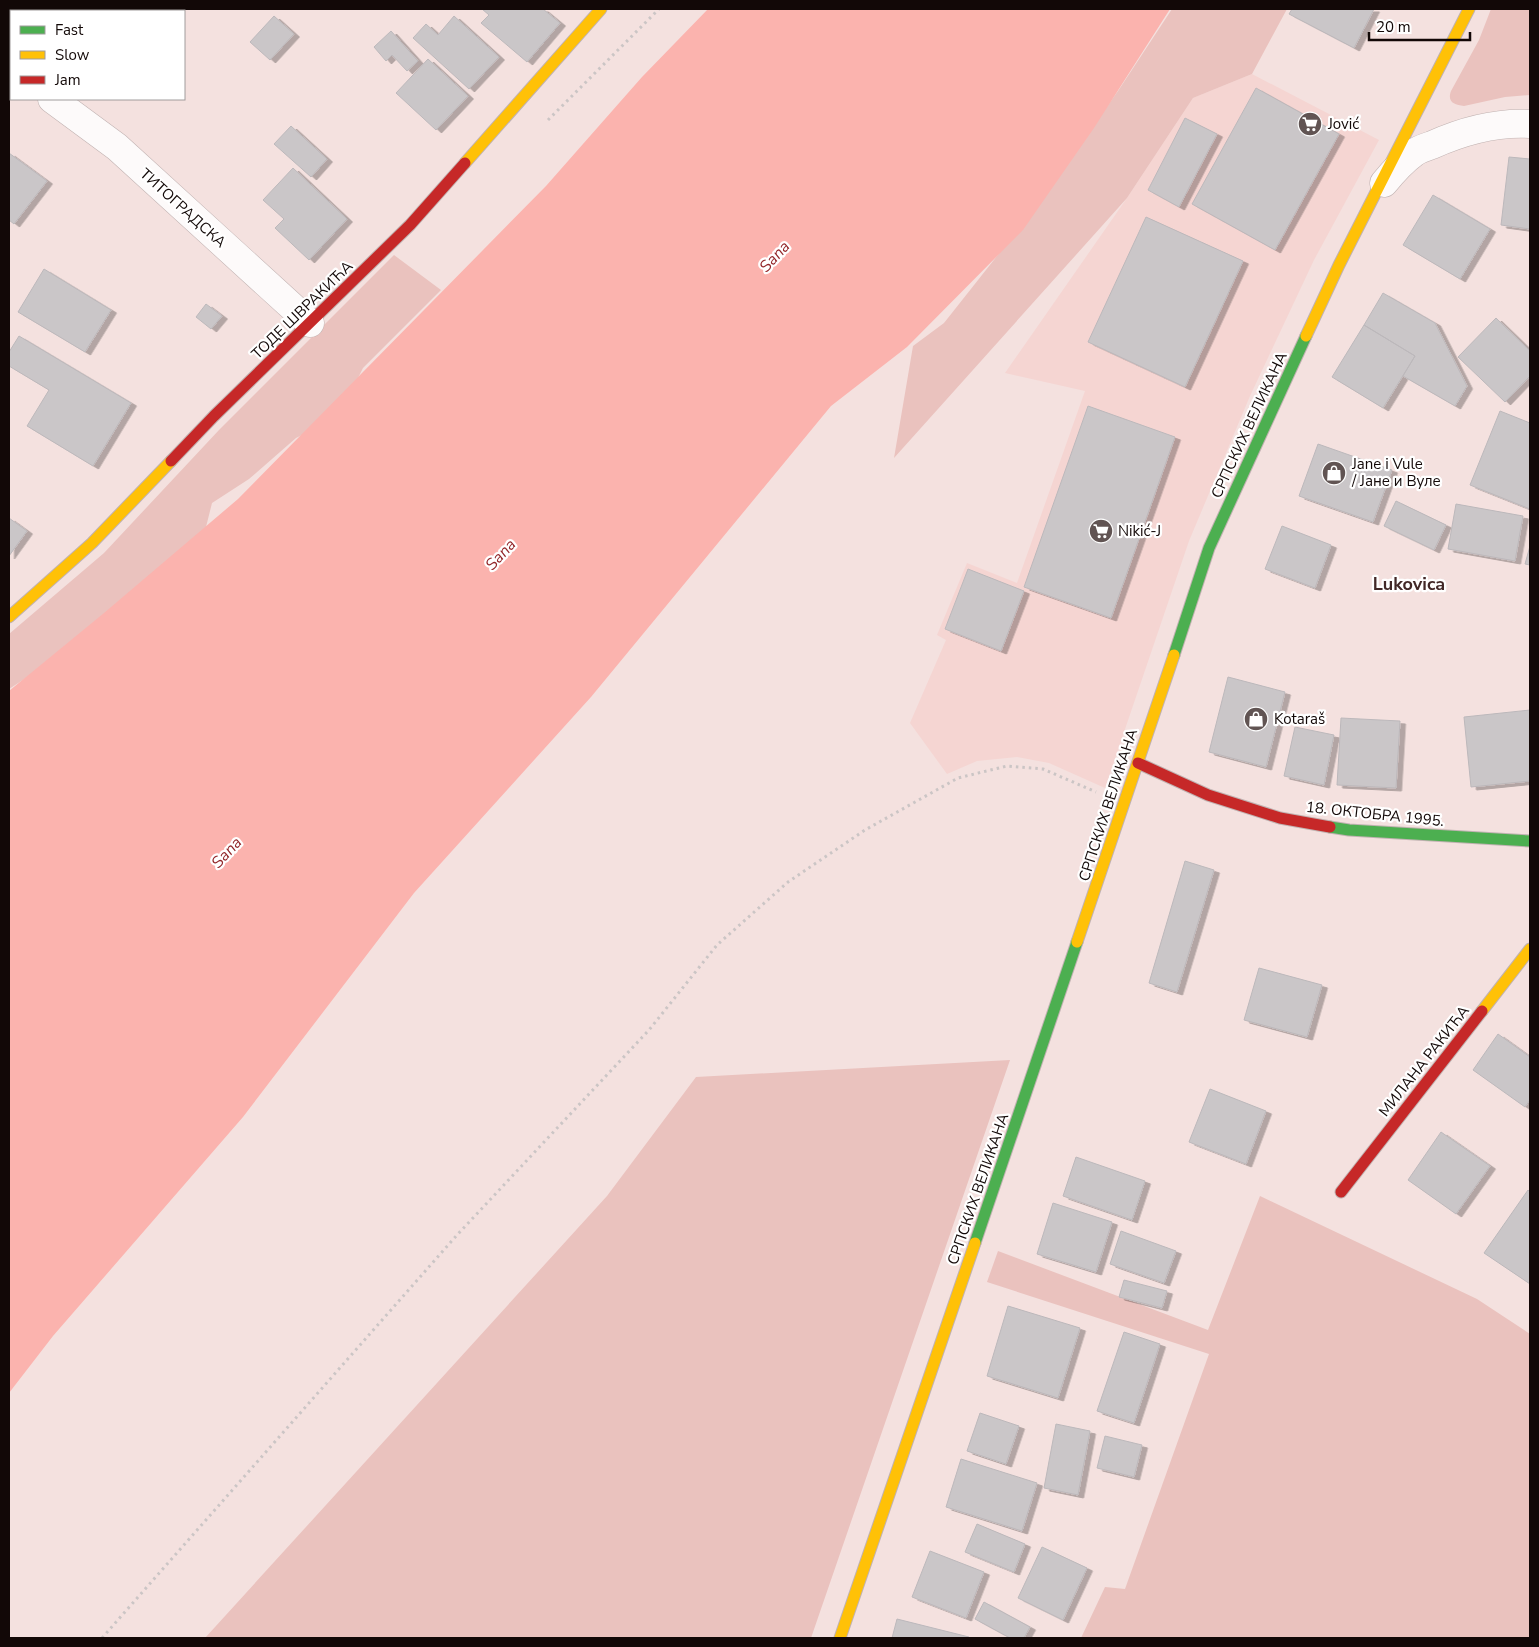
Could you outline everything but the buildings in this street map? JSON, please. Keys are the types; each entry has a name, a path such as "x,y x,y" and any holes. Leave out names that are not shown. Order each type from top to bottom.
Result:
{"main road":[{"name":"ТОДЕ ШВРАКИЋА","path":"9,616 92,543 214,416 410,225 601,9"},
{"name":"СРПСКИХ ВЕЛИКАНА","path":"840,1638 1138,763 1209,548 1339,265 1379,190 1469,9"},
{"name":"18. ОКТОБРА 1995.","path":"1138,763 1208,795 1280,818 1349,830 1530,841"},
{"name":"МИЛАНА РАКИЋА","path":"1341,1192 1530,949"}],"street":[{"name":"ТИТОГРАДСКА","path":"53,100 117,147 310,323"},
{"path":"1379,190 1398,167 1415,152 1465,132 1490,126 1530,124"}],"path":[{"path":"548,120 659,9"},
{"path":"102,1638 457,1235 649,1030 717,945 788,882 865,830 958,778 1007,766 1043,769 1124,804"}],"shaded area":[{"path":"1172,9 1287,9 1252,74 1193,98 1127,198 894,458 913,346 944,323 1035,208 1118,91"},
{"path":"1491,9 1530,9 1530,95 1505,97 1464,106 1457,105 1450,98 1451,91 1479,40"},
{"path":"1252,74 1379,140 1314,260 1250,396 1189,541 1105,788 1049,763 1017,757 977,761 947,774 910,723 946,640 937,635 967,563 1017,583 1085,391 1005,373 1127,198 1193,98"},
{"path":"394,255 441,290 363,368 345,404 328,422 296,438 249,479 212,503 196,567 9,689 9,634 104,553 219,430"},
{"path":"1010,1060 811,1638 205,1638 607,1196 696,1077"},
{"path":"1260,1196 1477,1299 1530,1334 1530,1638 1081,1638 1105,1587 1125,1589 1209,1354 987,1282 998,1251 1208,1330"}],"water":[{"name":"Sana","path":"708,9 1170,9 1094,128 1023,230 907,347 831,406 591,697 414,893 243,1117 53,1336 9,1393 9,691 238,499 546,186 642,77"}],"traffic: fast":[{"path":"1174,655 1209,548 1306,336"},
{"path":"1330,827 1349,830 1530,841"},
{"path":"975,1243 1077,942"}],"traffic: slow":[{"path":"465,163 601,9"},
{"path":"1306,336 1339,265 1469,9"},
{"path":"9,617 92,543 171,461"},
{"path":"1077,942 1174,655"},
{"path":"1482,1011 1530,949"},
{"path":"840,1638 975,1243"}],"traffic: jam":[{"path":"171,461 214,416 410,225 465,163"},
{"path":"1138,763 1208,795 1280,818 1330,827"},
{"path":"1341,1192 1482,1011"}],"place":[{"name":"Jović","path":"1310,124"},
{"name":"Jane i Vule / Јане и Вуле","path":"1334,473"},
{"name":"Nikić-J","path":"1101,531"},
{"name":"Kotaraš","path":"1256,719"}],"district":[{"name":"Lukovica","path":"1409,584"}]}
